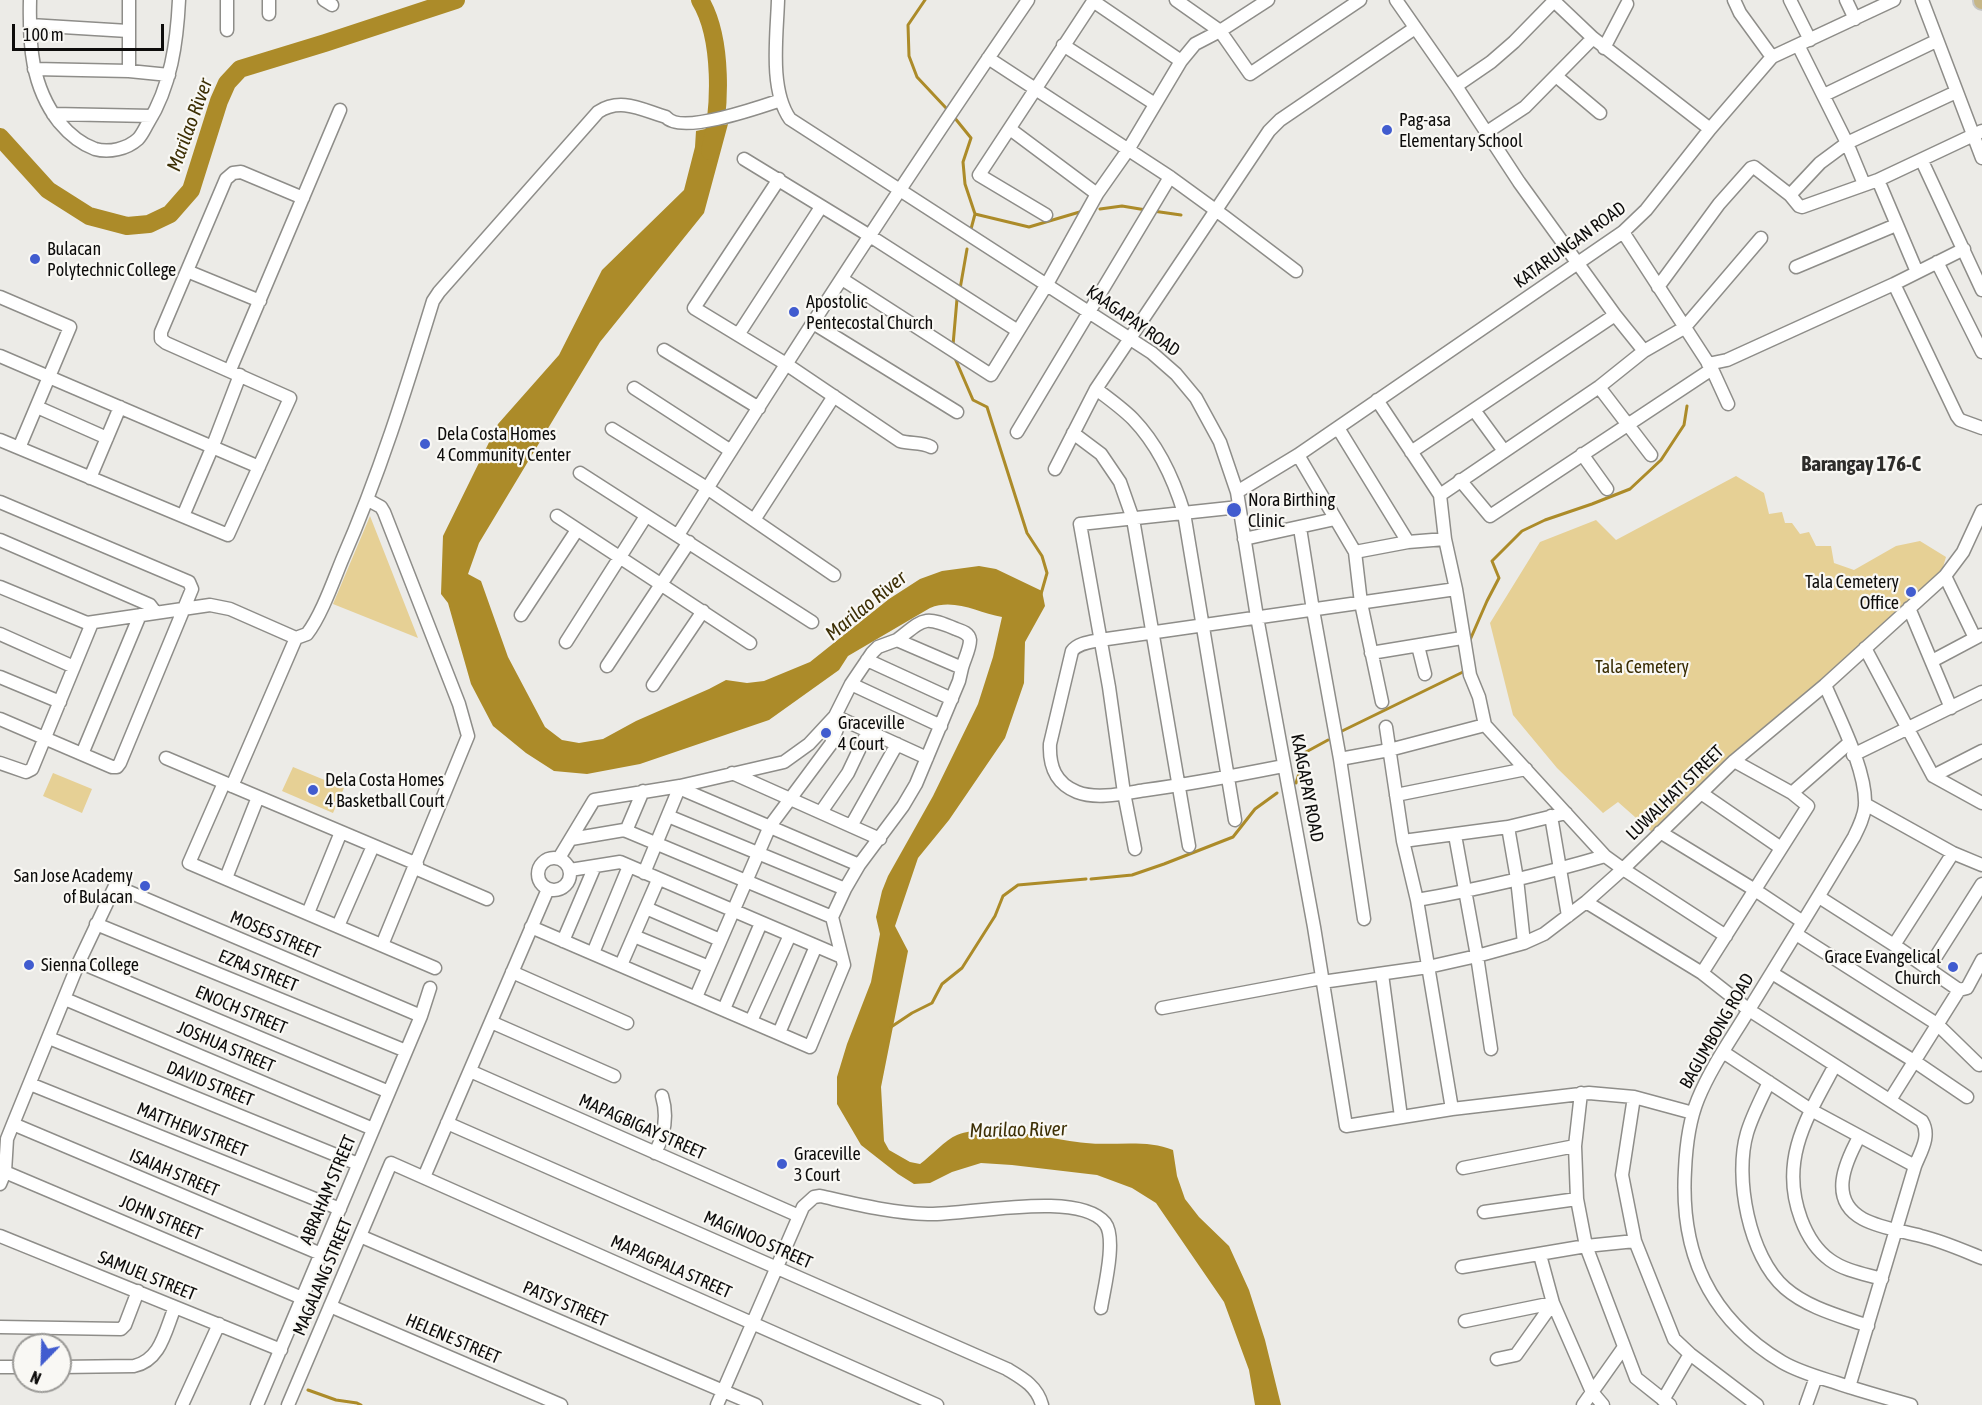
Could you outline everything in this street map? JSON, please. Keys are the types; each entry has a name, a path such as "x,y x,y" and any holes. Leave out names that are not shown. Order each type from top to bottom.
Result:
{"street":[{"path":"30,0 34,69 42,94 64,128 88,147 100,150 114,150 128,146 138,138 152,116 169,75 178,30 179,0"},
{"path":"129,0 129,71"},
{"path":"227,0 227,30"},
{"path":"269,0 269,14"},
{"name":"KAAGAPAY ROAD","path":"778,0 777,71 781,100 786,113 795,124 1129,337 1176,374 1196,398 1220,442 1237,492 1257,617 1314,927 1346,1126 1401,1117"},
{"path":"607,666 662,584 707,488 900,189 1028,0"},
{"path":"1046,215 979,175 1093,0 1181,61"},
{"path":"1176,0 1220,31 1250,74 1359,0"},
{"path":"842,279 991,375 1047,284 1097,194 1128,150 1181,61 1195,44 1268,0"},
{"path":"1396,0 1519,182 1615,315 1644,351"},
{"path":"1734,0 1740,13 1772,57"},
{"path":"1790,0 1824,95 1864,184"},
{"path":"1846,0 1854,19"},
{"name":"KATARUNGAN ROAD","path":"1237,492 1298,455 1623,232 1646,210 1710,129 1772,57 1894,0"},
{"path":"1922,0 1956,92 1977,133 1982,158"},
{"path":"1456,86 1491,62 1514,42 1553,1 1604,48 1710,129"},
{"path":"1604,48 1629,1"},
{"path":"30,25 128,31"},
{"path":"1055,469 1096,388 1259,144 1280,120 1415,28"},
{"path":"1487,132 1525,107 1593,39"},
{"path":"1824,95 1936,41"},
{"path":"1064,45 1155,104"},
{"path":"988,58 1170,177 1296,271"},
{"path":"34,69 129,71 169,75"},
{"path":"1556,76 1600,113"},
{"path":"1790,195 1820,163 1847,143 1956,92"},
{"path":"0,587 82,622 92,623 210,605 230,609 296,638 307,634 368,500 381,466 433,301 598,112 607,106 619,104 694,123 736,115 781,100"},
{"path":"183,516 212,448 260,301 340,110"},
{"path":"53,114 152,116"},
{"path":"1010,129 1097,194"},
{"path":"1658,287 1719,204 1750,168 1754,167 1802,207 1878,180 1977,133"},
{"path":"744,159 1018,331"},
{"path":"1922,161 1982,290"},
{"path":"0,440 228,535 290,398 166,343 161,339 161,332 226,180 233,172 242,172 303,198"},
{"path":"1017,432 1170,177"},
{"path":"779,179 694,308 786,364 900,441 931,447"},
{"path":"1878,180 1917,272"},
{"path":"738,335 822,207"},
{"path":"1796,267 1896,225"},
{"path":"1623,232 1710,367 1728,404"},
{"path":"1440,495 1599,387 1644,351 1684,328 1761,238"},
{"path":"1460,480 1490,516 1710,367 1894,284 1964,249"},
{"path":"1937,262 1981,346"},
{"path":"187,271 260,301"},
{"path":"1894,284 1957,416 1960,420 1982,429"},
{"path":"0,297 70,327 20,448"},
{"path":"1411,452 1615,315"},
{"path":"813,323 957,412"},
{"path":"664,350 759,408"},
{"path":"0,356 259,467"},
{"path":"1599,387 1651,455"},
{"path":"634,388 731,451"},
{"path":"1096,388 1133,419 1161,458 1184,513 1235,820"},
{"path":"754,520 834,396"},
{"path":"1377,400 1440,495 1462,638 1485,725 1605,856 1725,936"},
{"path":"37,407 107,438"},
{"path":"90,478 120,407"},
{"path":"1474,410 1504,451"},
{"path":"1338,428 1408,542"},
{"path":"612,429 707,488 834,575"},
{"path":"1073,433 1101,454 1120,482 1133,519 1189,846"},
{"path":"1582,454 1607,489"},
{"path":"1298,455 1355,552 1361,603 1382,702"},
{"path":"580,473 812,622"},
{"path":"368,500 381,507 384,512 459,704 468,735 382,945"},
{"path":"0,502 189,582 192,589 117,766 82,754 0,719"},
{"path":"1136,849 1124,793 1109,687 1080,524 1239,507"},
{"path":"557,516 750,643"},
{"path":"566,642 646,516"},
{"path":"1244,539 1335,519"},
{"name":"LUWALHATI STREET","path":"1162,1008 1322,980 1428,967 1524,943 1544,934 1586,902 1623,869 1734,761 1825,685 1945,576 1964,552 1981,522"},
{"path":"1300,528 1340,759 1364,919"},
{"path":"521,615 578,530"},
{"path":"1355,552 1408,542 1445,539"},
{"path":"0,540 150,604 156,613"},
{"path":"1932,661 1978,637 1945,576"},
{"path":"1284,766 1178,786 1124,793 1088,795 1076,792 1060,780 1051,766 1050,744 1070,656 1075,647 1100,640 1456,589"},
{"path":"1909,608 1951,708"},
{"path":"653,685 703,611"},
{"path":"82,754 140,615"},
{"path":"531,927 810,1047 844,965 832,917 859,865 880,839 916,784 959,681 969,647 969,638 966,634 933,619 928,620 919,623 897,640 878,647 867,660 851,684 838,717 831,744 770,826 696,997"},
{"path":"0,763 22,771 29,771 34,765 92,623"},
{"path":"0,634 75,667"},
{"path":"296,638 189,863 435,968"},
{"path":"1371,653 1462,638"},
{"path":"897,640 962,668"},
{"path":"1418,646 1425,674"},
{"path":"1865,648 1933,776 1982,803"},
{"path":"867,660 952,699"},
{"path":"0,677 60,702"},
{"path":"851,684 940,726"},
{"name":"BAGUMBONG ROAD","path":"1825,685 1861,776 1865,804 1859,828 1819,897 1722,1052 1705,1084 1693,1113 1685,1161 1684,1197 1688,1231 1698,1271 1710,1294 1749,1337 1782,1362 1816,1377 1911,1405"},
{"path":"1854,756 1982,692"},
{"path":"838,717 927,758"},
{"path":"558,858 594,800 679,787 784,762 809,744 838,717"},
{"path":"1340,759 1389,750 1485,725"},
{"path":"1386,728 1403,841 1417,900 1452,1109"},
{"path":"821,812 848,773 868,731"},
{"path":"1792,793 1849,743"},
{"path":"852,826 897,744"},
{"path":"1933,776 1982,751"},
{"path":"166,758 373,846 487,899"},
{"path":"1702,974 1808,806 1792,793 1734,761"},
{"path":"1396,795 1526,769"},
{"path":"732,773 880,839"},
{"path":"644,873 679,787"},
{"path":"679,787 859,865"},
{"path":"626,831 643,791"},
{"path":"1701,793 1781,848"},
{"path":"226,878 258,797"},
{"path":"1865,804 1953,853 1982,865"},
{"path":"1403,841 1508,827 1566,813"},
{"path":"668,816 845,889"},
{"path":"1551,816 1568,916"},
{"path":"1508,827 1517,879 1524,943"},
{"path":"571,839 624,830 832,917"},
{"path":"308,913 341,832"},
{"path":"1660,832 1803,922"},
{"path":"1455,835 1491,1049"},
{"path":"338,926 373,846"},
{"path":"1894,945 1953,853"},
{"path":"1417,900 1465,892 1605,856"},
{"path":"549,858 558,858 567,864 570,870 565,886 556,890 543,886 538,878 539,868 549,858"},
{"path":"570,870 620,862 842,957"},
{"path":"563,941 595,866"},
{"path":"593,953 629,866"},
{"path":"621,965 658,880"},
{"path":"1928,969 1982,884"},
{"name":"MOSES STREET","path":"96,924 115,886 421,1016"},
{"path":"424,1177 548,888"},
{"path":"1819,897 1959,990"},
{"path":"1586,902 1702,974 1749,1010 1922,1121 1926,1129 1926,1136 1849,1387"},
{"path":"646,908 720,940"},
{"path":"724,1009 761,923"},
{"path":"0,1184 5,1172 8,1139 13,1124 96,924"},
{"name":"EZRA STREET","path":"96,924 406,1051"},
{"path":"1796,934 1937,1024 1979,1065"},
{"path":"751,1021 790,935"},
{"path":"634,936 709,967"},
{"path":"779,1033 816,946"},
{"path":"1890,1100 1959,990 1966,988 1982,960"},
{"name":"ENOCH STREET","path":"79,962 389,1092"},
{"path":"512,972 627,1023"},
{"path":"1772,973 1914,1061 1967,1097"},
{"path":"1383,974 1401,1117 1581,1093 1634,1097 1693,1113"},
{"name":"ABRAHAM STREET","path":"257,1405 421,1016 429,988"},
{"name":"JOSHUA STREET","path":"64,999 373,1129"},
{"path":"491,1022 614,1076"},
{"name":"DAVID STREET","path":"49,1038 358,1164"},
{"path":"1722,1052 1810,1110 1915,1166"},
{"path":"1834,1066 1810,1110 1795,1151 1793,1169 1797,1207 1804,1226 1820,1252 1832,1262 1848,1269 1882,1279"},
{"name":"MAPAGBIGAY STREET","path":"470,1071 799,1216"},
{"path":"1769,1082 1747,1134 1743,1155 1744,1197 1748,1218 1758,1246 1768,1268 1785,1288 1812,1305 1868,1326"},
{"name":"MATTHEW STREET","path":"30,1083 340,1209"},
{"path":"1581,1093 1575,1146 1577,1199 1586,1246 1636,1378 1667,1403 1690,1354"},
{"path":"655,1153 663,1131 666,1110 662,1096"},
{"path":"1634,1097 1622,1174 1635,1242 1674,1339 1757,1405"},
{"name":"MAGINOO STREET","path":"447,1123 1006,1369 1027,1381 1035,1390 1041,1405"},
{"name":"ISAIAH STREET","path":"13,1124 321,1254"},
{"path":"1858,1137 1847,1159 1842,1185 1846,1201 1853,1212 1864,1219 1941,1241 1982,1258"},
{"path":"1463,1168 1575,1146"},
{"name":"MAPAGPALA STREET","path":"391,1163 937,1405"},
{"name":"MAGALANG STREET","path":"288,1405 391,1163"},
{"name":"JOHN STREET","path":"5,1172 302,1298"},
{"path":"717,1405 799,1216 807,1201 814,1197 820,1196 888,1211 929,1214 1019,1207 1081,1208 1098,1215 1107,1225 1110,1233 1110,1252 1101,1308"},
{"path":"1484,1212 1577,1199"},
{"name":"SAMUEL STREET","path":"0,1236 281,1350"},
{"name":"PATSY STREET","path":"360,1236 756,1405"},
{"path":"1462,1266 1586,1246 1635,1242"},
{"path":"1540,1255 1553,1303 1592,1392 1603,1405"},
{"path":"0,1327 121,1329 125,1325 138,1291"},
{"path":"1465,1321 1553,1303"},
{"path":"1497,1359 1516,1355 1553,1303"},
{"name":"HELENE STREET","path":"330,1306 561,1405"},
{"path":"72,1367 144,1364 158,1349 175,1307"},
{"path":"182,1405 219,1324"},
{"path":"1583,1405 1624,1347"},
{"path":"1806,1405 1816,1377"}],"green space":[{"name":"Tala Cemetery","path":"1736,476 1764,493 1769,514 1782,512 1785,523 1792,523 1800,534 1809,532 1816,546 1831,546 1834,563 1854,570 1896,546 1920,541 1946,557 1941,574 1652,832 1618,802 1603,813 1557,768 1513,715 1490,623 1540,542 1596,520 1616,540"},
{"path":"370,516 418,638 333,604"},
{"name":"Dela Costa Homes 4 Basketball Court","path":"293,767 344,788 333,813 282,791"},
{"path":"53,773 92,789 82,813 43,796"}],"shaded area":[{"path":"728,124 704,213 600,342 479,543 468,574 481,581 508,657 545,727 562,740 579,743 603,739 636,721 726,680 747,683 764,681 810,662 889,599 920,579 942,571 979,566 996,569 1042,591 1045,606 1025,642 1024,683 1005,738 949,820 918,858 895,926 908,951 881,1087 884,1141 889,1150 910,1162 920,1164 952,1137 971,1131 986,1130 1097,1144 1152,1145 1173,1150 1177,1176 1185,1199 1199,1217 1229,1246 1249,1290 1265,1340 1281,1405 1255,1405 1249,1370 1224,1302 1156,1203 1132,1188 1097,1175 1012,1165 981,1163 952,1172 930,1183 914,1184 861,1145 837,1104 837,1077 871,982 880,934 876,917 882,891 888,876 933,796 978,704 993,657 1002,617 957,605 939,605 930,608 848,656 839,670 769,720 640,764 587,774 554,771 526,753 493,726 471,684 448,603 441,594 443,536 498,424 559,355 602,270 684,190 695,147 696,131"}],"waterway":[{"name":"Marilao River","path":"0,137 48,190 89,216 127,226 149,224 170,214 191,190 219,101 227,83 240,69 456,0"},
{"name":"Marilao River","path":"700,0 713,34 718,74 716,115 710,151"},
{"path":"925,0 908,25 909,56 917,77 946,108"},
{"path":"954,117 971,138 963,162 965,184 975,214 971,229"},
{"path":"1100,209 1122,206 1146,210"},
{"path":"975,214 1029,227 1083,211"},
{"path":"1153,211 1181,215"},
{"path":"960,289 967,249"},
{"path":"953,345 957,299"},
{"path":"954,356 973,400 987,407 1027,533 1042,556 1047,573 1041,594"},
{"path":"1470,643 1499,578 1492,561 1522,531 1545,520 1630,489 1661,460 1684,425 1687,406"},
{"path":"1340,732 1465,671"},
{"path":"1296,783 1306,752 1328,740"},
{"path":"1091,879 1132,875 1233,837 1255,809 1277,793"},
{"path":"891,1027 932,1003 942,984 962,968 995,916 1003,896 1018,885 1086,879"},
{"path":"308,1390 336,1400 361,1405"}],"place":[{"name":"Pag-asa Elementary School","path":"1387,130"},
{"name":"Bulacan Polytechnic College","path":"35,259"},
{"name":"Apostolic Pentecostal Church","path":"794,312"},
{"name":"Dela Costa Homes 4 Community Center","path":"425,444"},
{"name":"Nora Birthing Clinic","path":"1234,510"},
{"name":"Tala Cemetery Office","path":"1911,592"},
{"name":"Graceville 4 Court","path":"826,733"},
{"name":"Dela Costa Homes 4 Basketball Court","path":"313,790"},
{"name":"San Jose Academy of Bulacan","path":"145,886"},
{"name":"Sienna College","path":"29,965"},
{"name":"Grace Evangelical Church","path":"1953,967"},
{"name":"Graceville 3 Court","path":"782,1164"}],"district":[{"name":"Barangay 176-C","path":"1861,464"}]}
